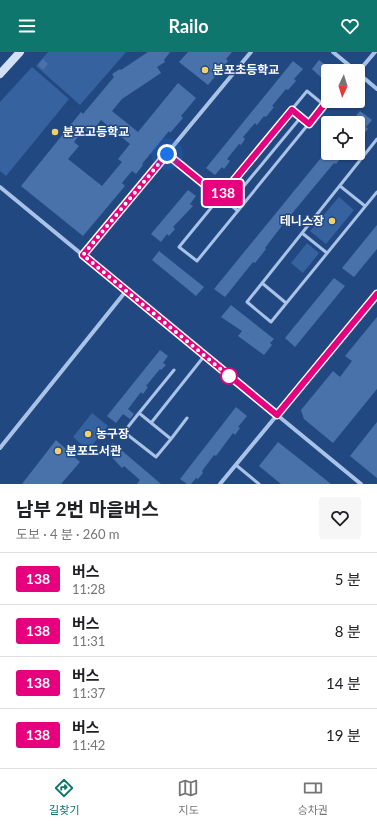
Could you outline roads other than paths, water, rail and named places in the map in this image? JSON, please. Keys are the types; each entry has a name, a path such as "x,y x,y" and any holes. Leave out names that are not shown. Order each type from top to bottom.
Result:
{"main road":[{"path":"0,74 20,52"}],"street":[{"path":"83,255 251,52"},
{"path":"332,52 347,64"},
{"path":"364,64 375,52"},
{"path":"365,79 377,89"},
{"path":"0,188 362,484"},
{"path":"0,448 126,291"},
{"path":"220,484 377,294"}],"lane":[{"path":"307,91 324,105 197,261 179,247 292,110 307,91"},
{"path":"292,110 309,124"},
{"path":"229,204 301,117"},
{"path":"377,139 247,302 271,322 377,192"},
{"path":"167,154 238,211"},
{"path":"340,186 365,206"},
{"path":"302,232 327,253"},
{"path":"262,283 286,302"},
{"path":"151,423 205,355"},
{"path":"174,370 124,432 156,457 187,418"},
{"path":"139,413 171,438"},
{"path":"236,465 259,484"}],"place":[{"name":"분포초등학교","path":"205,70"},
{"name":"분포고등학교","path":"55,132"},
{"name":"테니스장","path":"332,221"},
{"name":"농구장","path":"88,434"},
{"name":"분포도서관","path":"58,451"}]}
